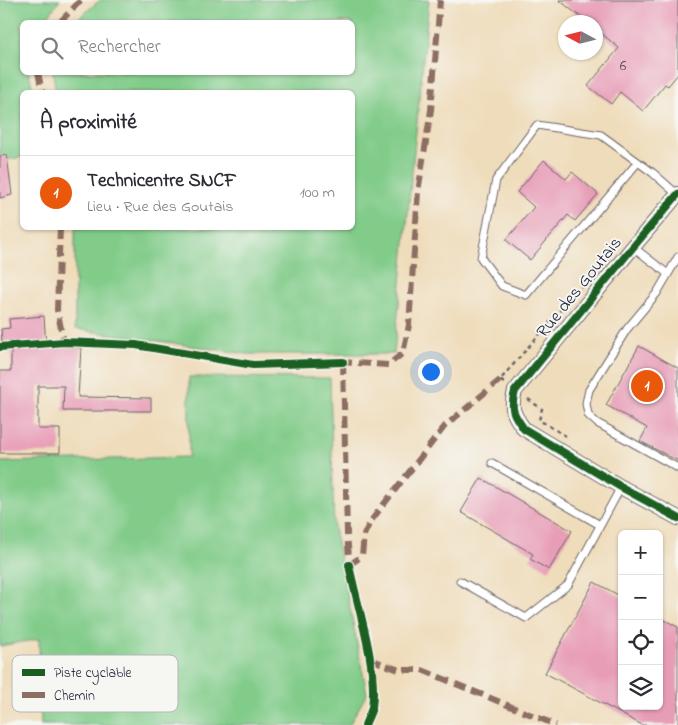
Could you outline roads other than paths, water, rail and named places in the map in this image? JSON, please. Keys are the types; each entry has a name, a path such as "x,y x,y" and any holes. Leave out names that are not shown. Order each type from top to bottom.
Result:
{"street":[{"name":"Rue des Goutais","path":"621,487 524,429 515,417 513,397 633,247 678,195"},
{"path":"621,487 678,518"}],"lane":[{"path":"638,162 526,295 502,286 481,258 496,180 537,125 602,135 638,162 678,195"},
{"path":"633,247 668,274"},
{"path":"678,256 657,293 627,329 589,390 586,403 588,415 597,423 678,468"},
{"path":"492,463 600,525"},
{"path":"460,581 526,618 568,585 621,487"}],"place":[{"name":"Technicentre SNCF","path":"647,386"}]}
